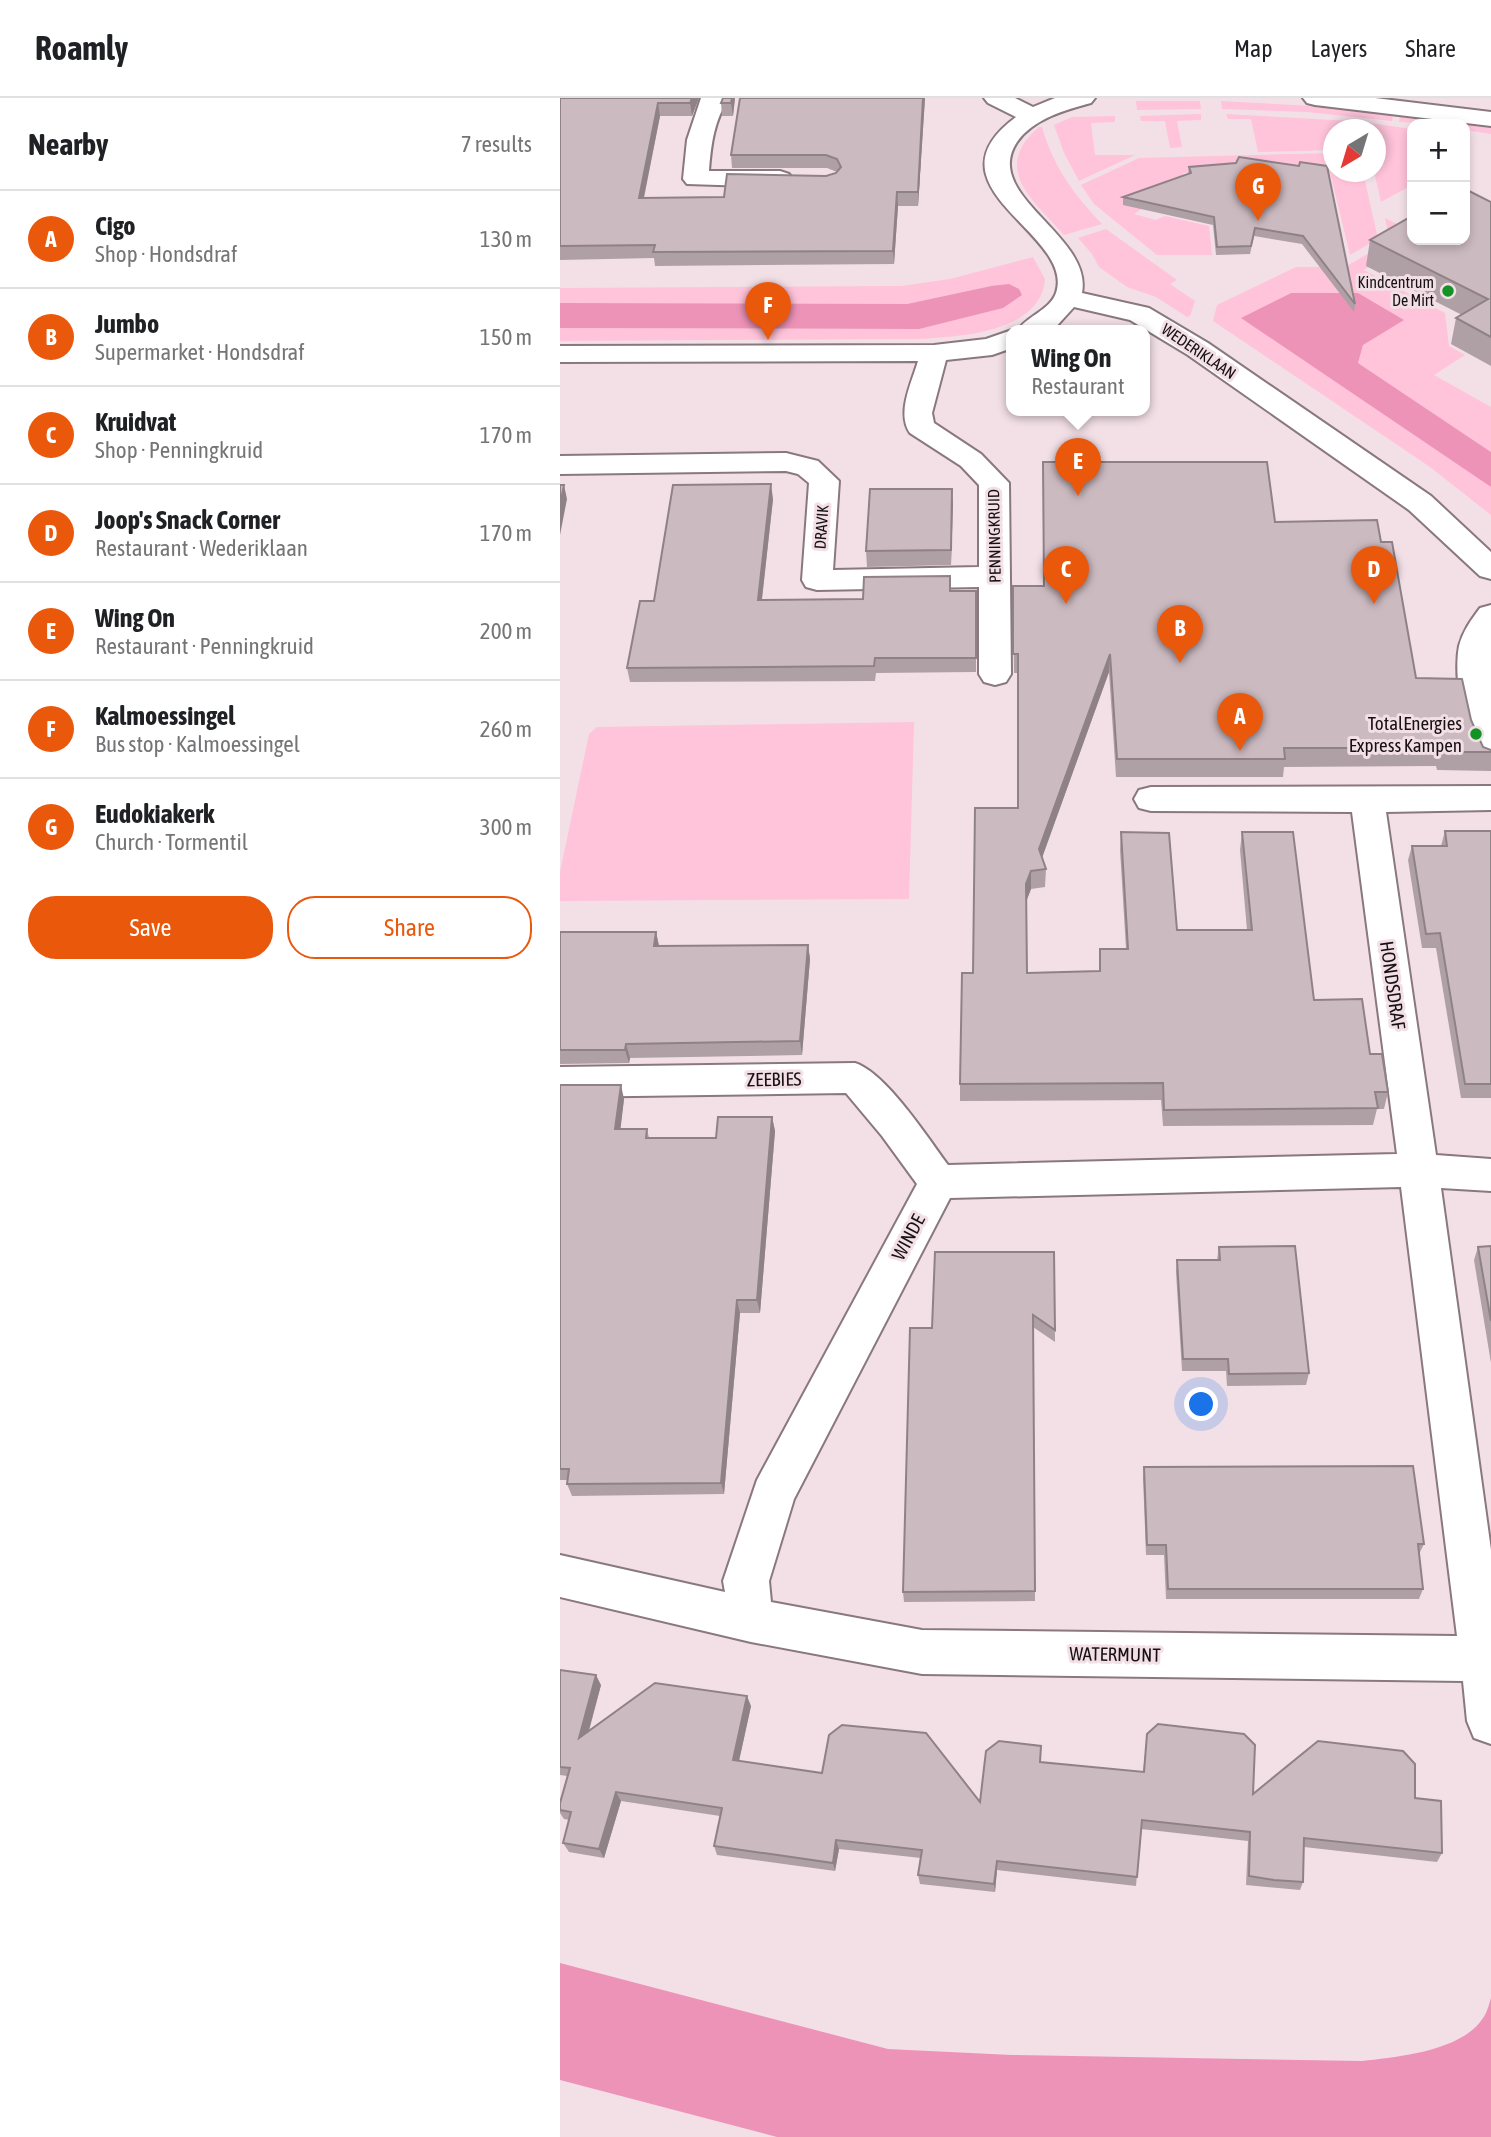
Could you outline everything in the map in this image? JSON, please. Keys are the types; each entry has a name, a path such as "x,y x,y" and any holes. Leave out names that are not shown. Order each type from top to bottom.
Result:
{"street":[{"path":"717,98 712,100 699,140 696,179 801,179"},
{"path":"996,98 1033,116"},
{"path":"1042,325 1068,298 1071,285 1066,262 1001,184 997,157 1000,146 1015,129 1033,116 1083,98"},
{"path":"1315,98 1491,119"},
{"name":"WEDERIKLAAN","path":"1068,298 1139,314 1199,349 1420,503 1491,569"},
{"path":"560,354 934,354 992,346 1006,340"},
{"name":"PENNINGKRUID","path":"934,354 918,412 920,426 971,460 994,483 995,674"},
{"name":"DRAVIK","path":"560,465 786,462 808,467 824,481 817,580 994,577"},
{"path":"1491,615 1484,623 1472,660 1475,689 1491,755"},
{"path":"1151,799 1491,798"},
{"name":"HONDSDRAF","path":"1367,800 1419,1170"},
{"name":"ZEEBIES","path":"560,1082 855,1078 897,1125 938,1182"},
{"path":"1419,1170 1491,1721"},
{"path":"938,1182 1419,1170 1491,1175"},
{"name":"WINDE","path":"751,1620 746,1581 773,1494 938,1182"},
{"path":"560,1576 751,1620"},
{"name":"WATERMUNT","path":"751,1620 922,1652 1481,1659"}],"shaded area":[{"path":"1136,101 1200,101 1201,109 1137,110"},
{"path":"1221,101 1314,106 1393,115 1392,121 1307,112 1222,109"},
{"path":"1201,114 1201,120 1177,121 1182,147 1170,148 1165,121 1141,121 1140,116"},
{"path":"1226,114 1323,119 1323,150 1258,152 1251,119 1228,119"},
{"path":"1115,116 1115,122 1091,123 1095,155 1135,155 1079,181 1064,153 1054,125 1072,117"},
{"path":"1400,116 1425,119 1407,119 1407,122 1399,122"},
{"path":"1470,124 1491,127 1491,134 1470,131"},
{"path":"1386,125 1407,128 1407,188 1381,202 1376,182 1386,182"},
{"path":"1042,127 1052,155 1066,179 1102,224 1064,235 1030,197 1017,171 1018,157 1025,142"},
{"path":"1323,153 1323,171 1235,163 1231,169 1183,173 1186,180 1134,214 1156,220 1165,216 1209,226 1212,255 1157,255 1094,204 1081,185 1139,158"},
{"path":"1332,182 1365,182 1378,239 1350,255"},
{"path":"1385,218 1407,229 1407,244 1364,270 1445,313 1449,346 1465,355 1434,375 1491,407 1491,452 1358,363 1363,345 1291,293 1242,318 1491,487 1491,515 1430,467 1213,321 1217,305 1296,267 1345,267 1390,241"},
{"path":"1106,229 1177,280 1170,284 1195,301 1190,316 1187,317 1156,297 1127,287 1099,267 1078,238"},
{"path":"1033,257 1045,279 1040,297 1029,311 1014,321 974,333 917,339 560,341 560,328 919,329 991,286 907,304 560,303 560,288 901,286 950,279"},
{"path":"1009,284 1019,289 1022,295 1003,308 919,329 560,328 560,303 907,304"},
{"path":"1291,293 1358,293 1404,320 1363,345 1358,363 1491,452 1491,487 1241,318"},
{"path":"914,722 909,899 560,901 560,872 589,734 597,727"},
{"path":"560,1963 888,2049 1012,2055 1362,2061 1411,2054 1460,2038 1483,2018 1491,1998 1491,2137 777,2137 560,2080"}],"building":[{"path":"560,98 692,98 690,103 658,103 639,198 724,197 727,174 826,176 836,173 841,167 837,159 826,155 731,155 740,98 923,98 918,192 897,192 893,251 653,252 655,245 560,246"},
{"path":"723,98 732,98 731,103 721,103"},
{"path":"1239,157 1299,166 1300,162 1323,165 1323,182 1330,182 1355,304 1303,236 1255,228 1251,246 1217,247 1214,217 1123,197 1191,173 1189,167 1236,163"},
{"path":"1470,192 1491,202 1491,337 1456,318 1488,299 1370,240 1407,219 1407,245 1470,245"},
{"path":"1043,462 1267,462 1275,522 1377,520 1381,542 1392,542 1416,678 1462,679 1471,720 1483,747 1491,752 1441,752 1440,748 1284,748 1285,759 1117,759 1110,654 1039,849 1046,869 1031,871 1026,884 1027,973 1100,971 1100,949 1128,949 1121,832 1169,833 1177,930 1252,930 1242,832 1293,832 1314,1000 1362,999 1370,1054 1382,1054 1388,1092 1375,1092 1378,1108 1164,1110 1163,1083 960,1084 962,973 973,973 975,808 1018,808 1018,654 1013,654 1013,586 1044,586"},
{"path":"771,484 758,600 863,599 864,577 950,576 950,591 976,591 976,658 875,658 874,666 627,668 640,601 654,601 673,485"},
{"path":"560,485 564,485 560,505"},
{"path":"870,489 952,489 951,550 866,551"},
{"path":"1445,831 1491,831 1491,1084 1465,1084 1440,933 1426,934 1412,846 1447,846"},
{"path":"560,932 656,932 654,946 808,945 800,1041 626,1044 625,1050 560,1050"},
{"path":"560,1085 621,1085 615,1129 647,1129 646,1138 716,1138 718,1117 772,1117 757,1300 737,1300 721,1483 567,1484 569,1469 560,1469"},
{"path":"1295,1246 1309,1373 1229,1374 1228,1359 1183,1359 1177,1260 1220,1260 1219,1247"},
{"path":"1491,1246 1491,1321 1478,1247"},
{"path":"935,1252 1054,1252 1055,1330 1033,1315 1035,1591 903,1592 910,1328 932,1328"},
{"path":"1413,1466 1424,1544 1418,1544 1423,1589 1168,1589 1166,1545 1147,1545 1144,1467"},
{"path":"560,1670 596,1675 579,1738 655,1683 747,1696 733,1760 822,1773 829,1735 842,1725 926,1733 980,1802 986,1751 999,1741 1041,1746 1040,1762 1144,1772 1147,1734 1158,1724 1244,1734 1255,1745 1253,1794 1318,1741 1403,1751 1415,1764 1415,1798 1441,1801 1442,1853 1304,1838 1303,1882 1274,1880 1249,1876 1250,1832 1142,1820 1137,1877 997,1861 994,1884 918,1875 922,1850 836,1840 833,1863 714,1846 722,1808 616,1792 599,1849 563,1843 571,1812 560,1810 570,1768 560,1767"}],"place":[{"name":"Eudokiakerk","path":"1258,221"},
{"name":"Kindcentrum De Mirt","path":"1448,291"},
{"name":"Kalmoessingel","path":"768,340"},
{"name":"Wing On","path":"1078,496"},
{"name":"Kruidvat","path":"1066,604"},
{"name":"Joop's Snack Corner","path":"1374,604"},
{"name":"Jumbo","path":"1180,663"},
{"name":"TotalEnergies Express Kampen","path":"1476,734"},
{"name":"Cigo","path":"1240,751"}]}
